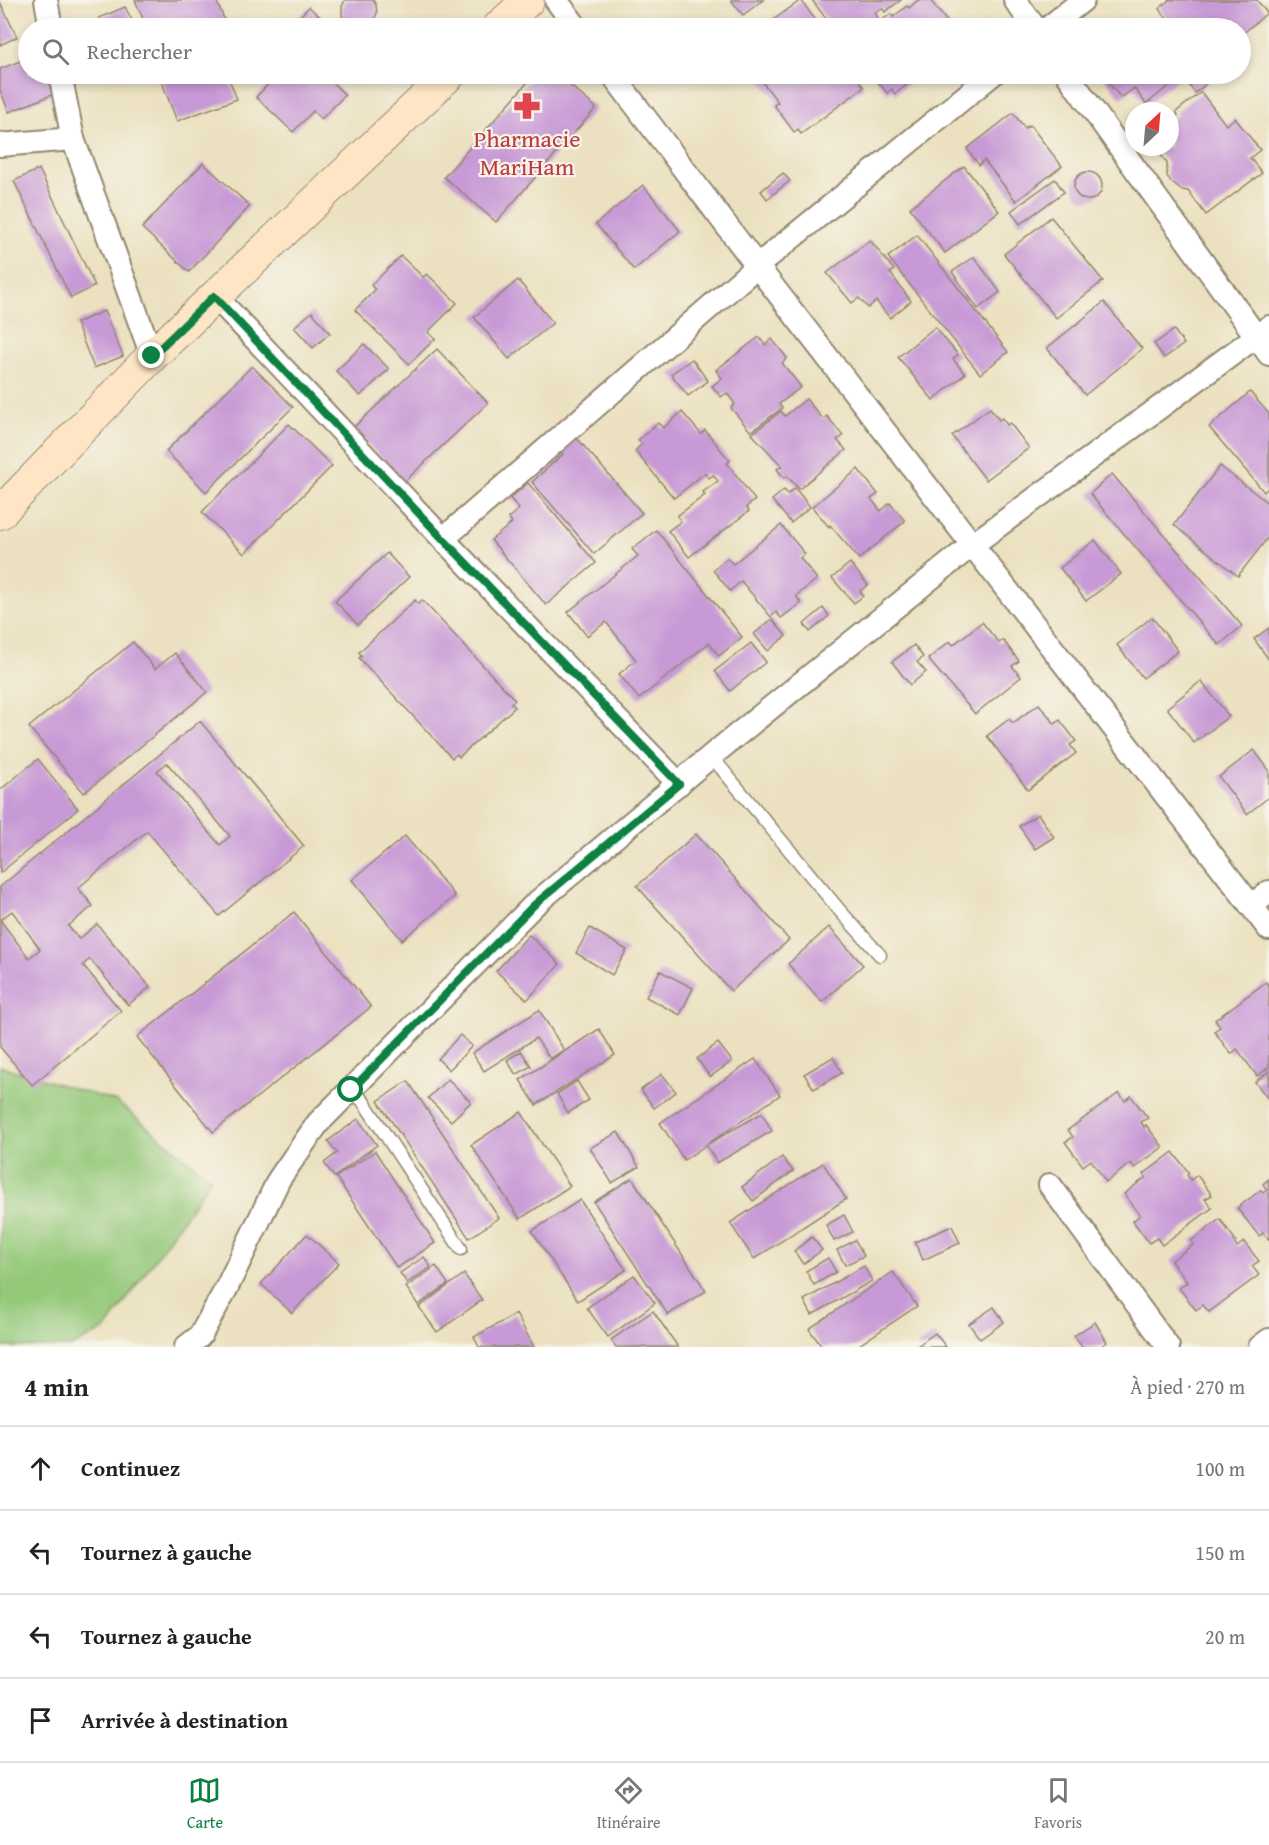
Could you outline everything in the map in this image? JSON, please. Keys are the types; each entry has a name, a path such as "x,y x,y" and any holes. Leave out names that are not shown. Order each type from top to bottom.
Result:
{"street":[{"path":"46,0 49,18"},
{"path":"509,18 528,0"},
{"path":"556,0 570,18"},
{"path":"1015,0 1028,18"},
{"path":"1060,18 1083,0"},
{"path":"62,84 73,139 152,356"},
{"path":"0,513 152,356 439,84"},
{"path":"620,84 757,266 1269,929"},
{"path":"443,539 757,266 981,84"},
{"path":"1075,84 1262,331 1269,354"},
{"path":"0,145 73,139"},
{"path":"214,296 443,539 679,784"},
{"path":"186,1347 200,1336 279,1179 318,1123 534,905 711,756 972,545 1262,331"},
{"path":"1251,906 1269,892"},
{"path":"1050,1185 1167,1347"},
{"path":"1260,1347 1269,1340"}],"lane":[{"path":"711,756 841,912 880,955"},
{"path":"351,1090 363,1101 461,1249"}],"green space":[{"path":"0,1066 117,1102 211,1179 106,1329 71,1347 0,1347"}],"building":[{"path":"135,0 216,0 224,18 143,18"},
{"path":"345,0 373,0 377,13 375,18 344,18 342,7"},
{"path":"731,0 763,0 743,15"},
{"path":"801,0 814,18 776,18"},
{"path":"812,0 901,0 885,12 882,8 875,13 878,18 826,18"},
{"path":"918,0 930,0 944,18 885,18 891,14 893,17 907,6 909,8"},
{"path":"1169,0 1257,0 1267,13 1251,27 1251,18 1167,18 1159,9"},
{"path":"0,2 17,37 0,45"},
{"path":"125,7 131,18 99,18"},
{"path":"309,7 322,18 298,18"},
{"path":"18,62 18,84 53,84 57,93 9,112 0,90 0,69"},
{"path":"163,84 231,84 237,99 177,121"},
{"path":"268,84 334,84 345,95 321,119 313,111 293,132 256,97"},
{"path":"526,84 568,84 596,108 496,222 444,177"},
{"path":"764,84 862,84 864,87 801,134 798,129 794,132 774,105 778,102"},
{"path":"880,84 908,84 895,94 892,89 887,93"},
{"path":"1109,84 1172,84 1149,102 1144,102 1134,88 1121,98"},
{"path":"1188,84 1206,84 1195,93"},
{"path":"1201,92 1226,125 1235,118 1260,150 1250,158 1262,173 1206,215 1188,191 1181,190 1171,182 1167,176 1167,163 1162,156 1179,156 1179,110"},
{"path":"1013,113 1025,128 1030,125 1062,166 1016,201 984,160 979,165 967,149"},
{"path":"203,163 250,206 189,272 142,228"},
{"path":"964,166 999,211 945,253 910,208"},
{"path":"39,169 95,286 71,298 14,181"},
{"path":"1088,172 1098,176 1102,186 1098,196 1088,200 1078,196 1074,186 1078,176"},
{"path":"783,173 790,181 767,199 761,191"},
{"path":"1055,179 1064,192 1020,224 1011,211"},
{"path":"643,185 680,231 634,270 596,224"},
{"path":"1051,217 1103,281 1056,318 1004,254"},
{"path":"917,235 1008,352 980,374 888,257"},
{"path":"870,240 894,270 890,273 911,301 890,318 876,301 868,308 859,298 852,303 827,273"},
{"path":"401,256 423,277 427,274 457,303 428,332 435,339 409,364 355,310 375,290 371,285"},
{"path":"974,257 1000,292 978,309 952,272"},
{"path":"518,280 553,323 509,359 474,317"},
{"path":"1104,302 1142,349 1085,395 1047,348"},
{"path":"104,311 123,356 94,368 76,323"},
{"path":"312,312 330,333 313,348 294,327"},
{"path":"935,327 958,355 953,359 965,374 933,400 898,357"},
{"path":"1174,330 1184,344 1164,358 1154,344"},
{"path":"759,337 765,345 772,339 787,358 782,363 801,387 779,404 782,408 751,432 731,408 735,404 727,393 721,397 712,386 722,378 716,370"},
{"path":"364,344 389,369 360,396 336,371"},
{"path":"437,349 488,403 404,482 353,428"},
{"path":"692,359 708,381 688,396 671,374"},
{"path":"252,366 293,407 206,492 166,451"},
{"path":"1250,392 1269,414 1269,487 1264,492 1209,427"},
{"path":"806,399 823,419 827,416 843,436 837,440 846,450 799,489 787,476 784,478 777,469 782,466 752,434 781,411 785,416"},
{"path":"990,408 999,420 1002,418 1007,425 1010,423 1029,448 986,480 952,436"},
{"path":"682,412 701,434 705,430 730,461 727,463 755,500 746,507 749,511 689,557 668,531 681,521 677,516 705,495 703,492 718,481 713,475 709,478 705,473 674,498 635,451 642,444 638,440 658,423 663,428"},
{"path":"289,424 332,466 244,554 202,512"},
{"path":"576,437 642,513 594,554 532,482 563,454 560,451"},
{"path":"1220,466 1269,504 1269,536 1238,576 1174,525"},
{"path":"858,469 878,494 871,499 881,511 890,503 905,521 859,559 812,507"},
{"path":"1112,474 1242,626 1219,645 1090,494"},
{"path":"528,483 596,563 546,605 491,540 512,523 508,518 519,509 510,498"},
{"path":"795,488 810,507 791,523 772,500 784,490 788,494"},
{"path":"781,525 805,554 800,558 817,579 796,596 801,603 781,618 776,612 771,617 741,581 730,591 713,570 727,558 733,564"},
{"path":"656,530 742,637 719,656 709,643 639,699 619,674 636,660 606,622 587,636 568,612 638,556 632,549"},
{"path":"1095,540 1121,574 1086,601 1060,568"},
{"path":"387,553 409,577 358,625 335,601"},
{"path":"850,563 868,585 860,591 863,596 854,603 832,578"},
{"path":"415,600 418,604 422,600 515,700 511,703 515,707 459,757 457,754 452,758 359,658 362,656 359,652"},
{"path":"823,608 829,616 810,632 804,624"},
{"path":"1152,617 1178,651 1143,678 1117,645"},
{"path":"772,619 786,636 768,651 754,634"},
{"path":"982,622 999,643 1003,640 1019,661 1012,666 1021,677 975,714 928,659 950,641 953,645"},
{"path":"1269,628 1269,660 1254,639"},
{"path":"133,642 155,669 175,653 207,692 84,793 29,727"},
{"path":"751,643 766,662 730,691 715,671"},
{"path":"914,645 923,657 917,662 926,672 910,685 892,662"},
{"path":"1201,681 1229,716 1194,743 1167,708"},
{"path":"1039,704 1055,724 1060,720 1076,741 1070,745 1076,753 1028,790 987,736 1009,719 1013,723"},
{"path":"200,721 304,846 219,916 147,831 78,888 93,906 68,926 79,939 97,924 150,987 128,1005 90,959 83,965 121,1011 32,1085 0,1047 0,920 0,887","holes":["167,763 230,836 220,845 157,771","12,911 40,949 29,958 0,920"]},
{"path":"1254,750 1269,770 1269,797 1247,814 1219,777"},
{"path":"38,759 78,809 0,873 0,790"},
{"path":"1038,814 1054,837 1035,849 1019,826"},
{"path":"696,834 789,940 731,991 637,886"},
{"path":"405,836 455,896 402,940 352,880"},
{"path":"294,912 371,1007 213,1132 137,1037"},
{"path":"829,927 863,965 822,1002 788,964"},
{"path":"590,928 627,950 612,975 576,953"},
{"path":"529,935 560,964 527,1000 496,971"},
{"path":"660,971 693,988 680,1015 646,997"},
{"path":"1266,982 1269,986 1269,1067 1257,1076 1237,1049 1231,1054 1214,1031 1220,1027 1215,1020"},
{"path":"539,1010 564,1050 550,1059 536,1038 484,1071 472,1053"},
{"path":"599,1029 615,1055 536,1105 520,1080"},
{"path":"460,1035 472,1046 449,1070 438,1059"},
{"path":"718,1043 732,1061 710,1077 697,1059"},
{"path":"521,1051 531,1066 516,1075 507,1060"},
{"path":"833,1057 842,1073 814,1089 804,1074"},
{"path":"755,1059 780,1095 684,1160 660,1123"},
{"path":"1269,1071 1269,1100 1255,1082"},
{"path":"662,1074 676,1092 654,1108 641,1090"},
{"path":"448,1079 471,1102 451,1121 428,1098"},
{"path":"408,1081 499,1218 469,1238 378,1101"},
{"path":"577,1081 589,1100 568,1113 557,1094"},
{"path":"1119,1093 1125,1101 1131,1096 1148,1118 1141,1122 1144,1127 1146,1125 1163,1147 1134,1168 1131,1163 1106,1182 1091,1160 1083,1166 1065,1142 1073,1137 1068,1130"},
{"path":"521,1112 570,1186 520,1219 471,1145"},
{"path":"762,1113 772,1131 717,1163 706,1145"},
{"path":"358,1119 377,1145 334,1177 324,1163 337,1153 328,1141"},
{"path":"618,1132 639,1167 612,1183 590,1148"},
{"path":"375,1151 435,1243 397,1268 336,1177"},
{"path":"1173,1152 1189,1173 1187,1175 1191,1180 1197,1175 1212,1195 1205,1199 1212,1208 1162,1245 1157,1238 1149,1243 1133,1221 1140,1215 1124,1194 1146,1177 1144,1174"},
{"path":"782,1157 793,1171 753,1201 742,1187"},
{"path":"823,1163 846,1199 754,1259 730,1223"},
{"path":"632,1178 706,1291 668,1315 594,1202"},
{"path":"1269,1179 1269,1240 1263,1233 1259,1236 1237,1208 1261,1190 1263,1193 1267,1190 1263,1184"},
{"path":"580,1200 626,1270 578,1301 532,1231"},
{"path":"844,1215 853,1232 834,1241 826,1225"},
{"path":"1220,1219 1236,1241 1234,1242 1237,1247 1244,1242 1259,1261 1252,1266 1259,1275 1209,1312 1203,1305 1196,1310 1179,1288 1187,1282 1171,1261 1194,1244 1191,1241"},
{"path":"952,1226 960,1243 923,1260 915,1242"},
{"path":"307,1234 339,1263 292,1313 261,1284"},
{"path":"812,1237 822,1250 803,1264 794,1251"},
{"path":"855,1240 864,1256 845,1265 837,1250"},
{"path":"424,1257 431,1267 407,1283 400,1273"},
{"path":"828,1258 836,1272 814,1285 806,1271"},
{"path":"436,1266 448,1284 418,1305 406,1287"},
{"path":"864,1266 872,1281 812,1315 804,1300"},
{"path":"893,1272 917,1306 856,1347 822,1347 809,1329"},
{"path":"464,1274 482,1300 437,1332 419,1307"},
{"path":"634,1275 655,1303 608,1337 587,1308"},
{"path":"994,1307 1004,1322 980,1339 969,1324"},
{"path":"653,1311 678,1347 616,1347 611,1340"},
{"path":"516,1314 534,1347 479,1347 474,1337"},
{"path":"1095,1322 1107,1342 1100,1347 1082,1347 1074,1336"},
{"path":"935,1333 946,1347 916,1347"}],"place":[{"name":"Pharmacie MariHam","path":"527,106"}],"route":[{"path":"152,356 214,296 443,539 679,784 534,905 351,1090"}]}
